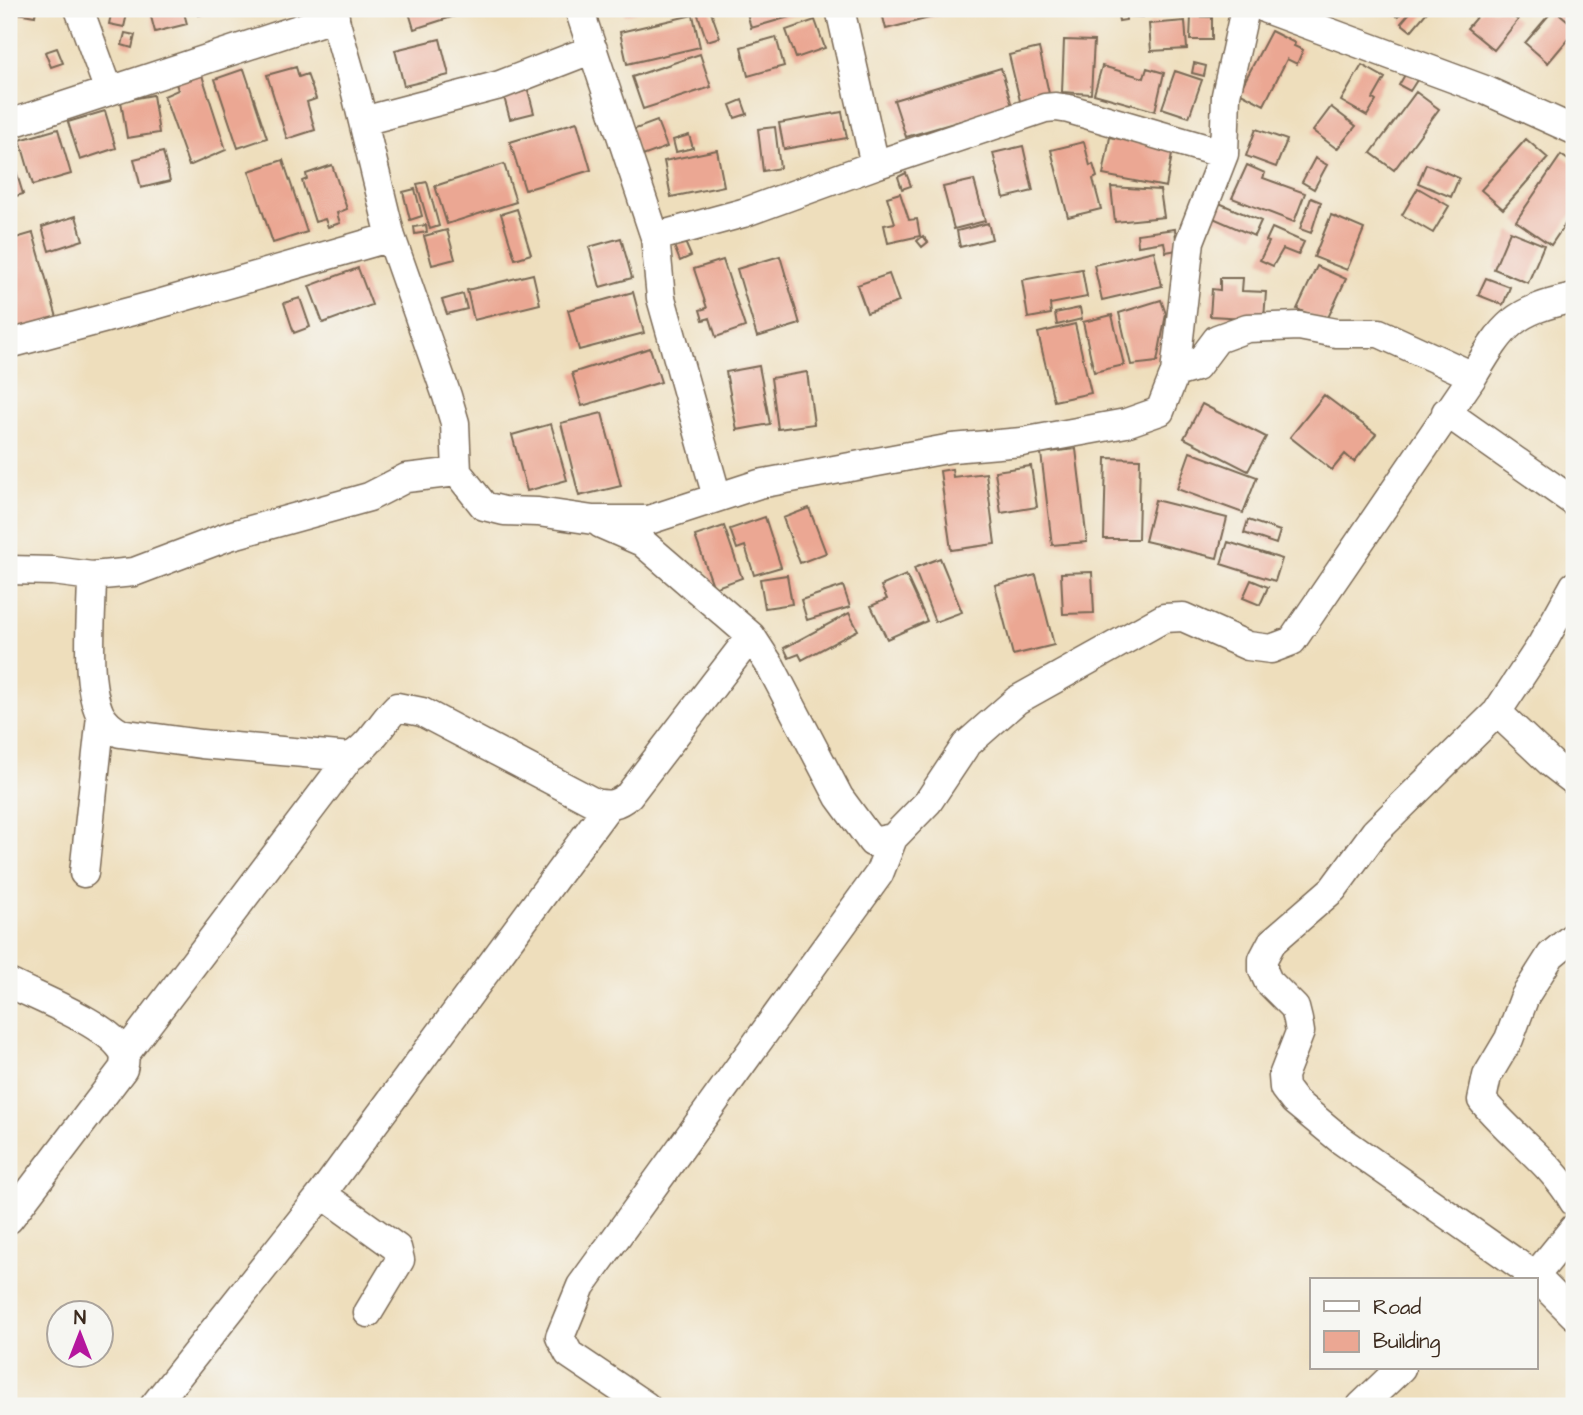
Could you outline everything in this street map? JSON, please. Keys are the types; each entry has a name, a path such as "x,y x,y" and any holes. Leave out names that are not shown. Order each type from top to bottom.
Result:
{"street":[{"path":"79,9 109,92"},
{"path":"579,9 654,237 660,298 717,497"},
{"path":"840,9 875,165"},
{"path":"9,124 334,13 391,237 455,423 457,472 484,506 505,511 538,512 593,520 649,520 759,484 952,447 1022,442 1126,423 1160,411 1175,373 1191,241 1224,154 1226,95 1245,9"},
{"path":"1266,9 1314,17 1574,130"},
{"path":"363,121 500,85 593,48"},
{"path":"654,237 743,213 1000,121 1056,107 1224,154"},
{"path":"9,344 391,237"},
{"path":"646,1406 569,1354 560,1337 581,1286 879,874 894,838 928,802 966,745 1017,700 1164,618 1183,617 1248,646 1270,649 1292,641 1473,376 1494,340 1525,313 1547,303 1574,298"},
{"path":"1175,373 1196,367 1217,339 1247,328 1299,326 1336,333 1379,333 1473,376"},
{"path":"1447,412 1574,502"},
{"path":"9,570 53,571 92,576 134,572 229,536 369,497 406,478 457,472"},
{"path":"593,520 642,542 751,636 771,667 839,797 872,842 894,838"},
{"path":"92,576 91,670 96,703 108,726 120,733 137,737 350,757"},
{"path":"1574,586 1542,644 1497,712 1375,832 1333,890 1272,942 1263,960 1263,970 1268,981 1295,1008 1298,1020 1300,1032 1283,1076 1284,1087 1294,1101 1341,1140 1532,1278 1574,1228"},
{"path":"9,1219 123,1069 125,1054 350,757 362,750 397,707 434,717 595,803 608,806 620,803 629,795 751,636"},
{"path":"1497,712 1574,781"},
{"path":"84,873 101,716"},
{"path":"154,1406 322,1194 608,806"},
{"path":"1574,936 1551,955 1525,996 1509,1039 1488,1076 1482,1100 1499,1121 1522,1140 1574,1202"},
{"path":"9,983 90,1023 125,1054"},
{"path":"322,1194 397,1248 400,1260 368,1313"},
{"path":"1538,1283 1574,1315"},
{"path":"1361,1406 1399,1370"}],"building":[{"path":"11,9 36,9 35,16 11,12"},
{"path":"149,9 183,9 187,24 155,32"},
{"path":"197,9 218,9 199,15"},
{"path":"408,9 456,9 458,15 414,29"},
{"path":"623,9 644,9 625,15"},
{"path":"696,9 710,9 720,37 707,41"},
{"path":"746,9 817,9 751,28"},
{"path":"881,9 943,9 945,14 886,29"},
{"path":"1117,9 1125,9 1126,20 1119,21"},
{"path":"1131,9 1143,9 1143,17 1131,16"},
{"path":"1387,9 1404,9 1398,17"},
{"path":"1413,9 1427,12 1411,31 1401,23"},
{"path":"1483,9 1503,9 1518,20 1494,50 1467,28"},
{"path":"1554,9 1574,26 1574,32 1548,63 1525,43"},
{"path":"112,10 127,14 124,27 109,24"},
{"path":"693,15 700,47 627,64 620,32"},
{"path":"1191,16 1212,17 1212,40 1190,40"},
{"path":"815,20 825,48 796,58 786,30"},
{"path":"1185,21 1187,49 1151,51 1149,24"},
{"path":"1271,31 1303,50 1297,64 1287,59 1264,105 1239,92"},
{"path":"125,33 135,35 132,48 122,45"},
{"path":"776,37 784,66 748,76 741,47"},
{"path":"440,39 449,75 404,86 395,50"},
{"path":"1064,40 1094,41 1091,94 1062,92"},
{"path":"57,48 63,63 51,67 45,52"},
{"path":"1039,48 1050,98 1021,105 1009,55"},
{"path":"700,54 711,87 643,109 632,77"},
{"path":"1194,63 1206,66 1204,76 1192,73"},
{"path":"1362,65 1385,78 1367,116 1341,101"},
{"path":"1102,66 1144,78 1147,68 1164,73 1155,111 1094,94"},
{"path":"296,67 299,77 307,74 316,99 307,102 315,130 287,139 267,75"},
{"path":"1001,68 1012,106 906,137 894,100"},
{"path":"200,69 226,150 189,166 164,96 178,90 174,77"},
{"path":"244,69 267,138 238,148 215,79"},
{"path":"1175,71 1202,80 1189,117 1162,108"},
{"path":"1406,73 1417,80 1410,91 1399,85"},
{"path":"528,90 534,113 510,119 504,97"},
{"path":"1416,92 1439,109 1394,170 1371,153"},
{"path":"153,95 159,133 127,138 121,101"},
{"path":"742,100 747,114 735,118 730,105"},
{"path":"1331,107 1356,126 1337,149 1313,131"},
{"path":"105,111 116,148 80,160 68,122"},
{"path":"842,112 847,138 784,149 779,123"},
{"path":"657,121 667,147 640,157 630,131"},
{"path":"577,122 591,170 525,190 510,142"},
{"path":"775,127 780,168 763,171 758,129"},
{"path":"58,129 71,174 33,185 20,140"},
{"path":"1256,129 1287,140 1276,167 1246,156"},
{"path":"689,135 693,148 676,152 673,140"},
{"path":"1110,137 1173,149 1166,187 1103,175"},
{"path":"1526,139 1548,158 1503,209 1481,190"},
{"path":"1084,142 1090,166 1093,164 1097,177 1093,179 1101,209 1068,217 1051,150"},
{"path":"1023,146 1033,191 1004,198 993,153"},
{"path":"9,148 23,194 9,198"},
{"path":"717,150 724,186 671,197 664,161"},
{"path":"163,152 170,181 141,188 134,159"},
{"path":"1561,155 1574,164 1574,211 1551,245 1516,221"},
{"path":"1315,158 1327,165 1314,189 1302,182"},
{"path":"283,160 307,232 273,243 249,171"},
{"path":"504,164 516,202 447,224 435,186"},
{"path":"1426,164 1459,178 1451,197 1418,183"},
{"path":"332,165 347,209 337,213 340,223 328,227 325,219 315,222 302,181 307,179 306,174"},
{"path":"1247,165 1265,173 1263,178 1305,193 1294,222 1232,198"},
{"path":"906,173 911,186 902,189 898,177"},
{"path":"974,180 985,221 954,229 943,187"},
{"path":"427,182 439,226 430,229 417,184"},
{"path":"1111,187 1160,190 1164,217 1115,222"},
{"path":"1418,188 1449,206 1433,233 1402,215"},
{"path":"415,189 422,216 410,220 403,192"},
{"path":"900,193 909,220 917,219 920,236 888,243 884,225 895,223 887,197"},
{"path":"1311,198 1321,202 1311,233 1300,229"},
{"path":"1219,203 1261,221 1254,236 1213,218"},
{"path":"517,209 531,254 515,259 501,214"},
{"path":"1331,215 1364,229 1347,270 1314,257"},
{"path":"76,216 83,240 49,251 42,227"},
{"path":"988,223 992,239 960,247 957,231"},
{"path":"426,225 427,232 415,234 414,227"},
{"path":"1272,228 1304,242 1298,255 1283,249 1273,266 1260,260 1269,242 1266,241"},
{"path":"1175,229 1177,250 1166,252 1164,242 1138,246 1137,234"},
{"path":"447,230 455,259 432,265 424,236"},
{"path":"1510,231 1544,245 1528,283 1494,269"},
{"path":"33,233 58,321 18,331 9,297 9,240"},
{"path":"923,236 928,242 922,247 917,241"},
{"path":"621,238 632,278 600,287 589,247"},
{"path":"685,242 691,256 680,261 674,246"},
{"path":"1154,251 1162,286 1102,300 1094,265"},
{"path":"780,256 800,324 757,337 737,269"},
{"path":"723,260 745,327 716,337 710,318 703,320 700,310 707,308 694,269"},
{"path":"1317,266 1346,279 1326,322 1297,309"},
{"path":"358,268 372,305 323,323 309,286"},
{"path":"1082,269 1087,297 1050,304 1051,314 1028,318 1022,280"},
{"path":"533,274 540,304 474,320 467,290"},
{"path":"889,274 899,302 867,313 857,285"},
{"path":"1220,278 1243,278 1242,291 1266,292 1264,319 1210,316 1212,289 1220,290"},
{"path":"1486,278 1510,287 1503,305 1478,295"},
{"path":"633,292 644,333 579,350 568,310"},
{"path":"463,294 467,309 447,314 442,300"},
{"path":"300,298 310,327 294,333 284,303"},
{"path":"1161,300 1166,314 1157,362 1131,365 1119,313"},
{"path":"1080,308 1082,319 1057,325 1055,313"},
{"path":"1112,315 1124,365 1094,372 1083,322"},
{"path":"1075,324 1091,393 1054,401 1038,333"},
{"path":"650,348 661,382 582,406 572,373"},
{"path":"759,366 770,424 737,430 726,372"},
{"path":"807,372 814,424 778,429 771,378"},
{"path":"1324,395 1376,434 1354,462 1345,454 1332,470 1290,437"},
{"path":"1202,404 1266,437 1248,471 1184,438"},
{"path":"602,413 621,486 579,496 561,423"},
{"path":"551,424 567,480 527,491 512,435"},
{"path":"1076,449 1087,542 1052,545 1041,453"},
{"path":"1190,452 1257,477 1243,513 1177,489"},
{"path":"1106,458 1140,459 1138,539 1104,539"},
{"path":"1031,466 1037,507 1001,513 995,471"},
{"path":"952,469 953,477 986,473 995,544 951,550 940,471"},
{"path":"1155,500 1227,518 1217,558 1145,541"},
{"path":"809,508 826,553 800,563 783,518"},
{"path":"765,517 781,567 754,575 745,546 737,549 730,529"},
{"path":"1248,520 1280,531 1276,544 1244,533"},
{"path":"724,526 742,578 714,588 695,536"},
{"path":"1228,542 1282,559 1275,581 1221,564"},
{"path":"940,558 962,612 935,622 914,568"},
{"path":"1092,572 1094,613 1063,614 1061,573"},
{"path":"787,575 792,604 765,608 760,579"},
{"path":"906,575 927,621 887,639 871,606 887,599 881,586"},
{"path":"1036,575 1054,645 1013,655 995,585"},
{"path":"1251,580 1268,587 1260,605 1243,598"},
{"path":"843,586 850,607 807,620 801,600"},
{"path":"849,613 858,630 802,660 799,654 789,658 784,648"}]}
